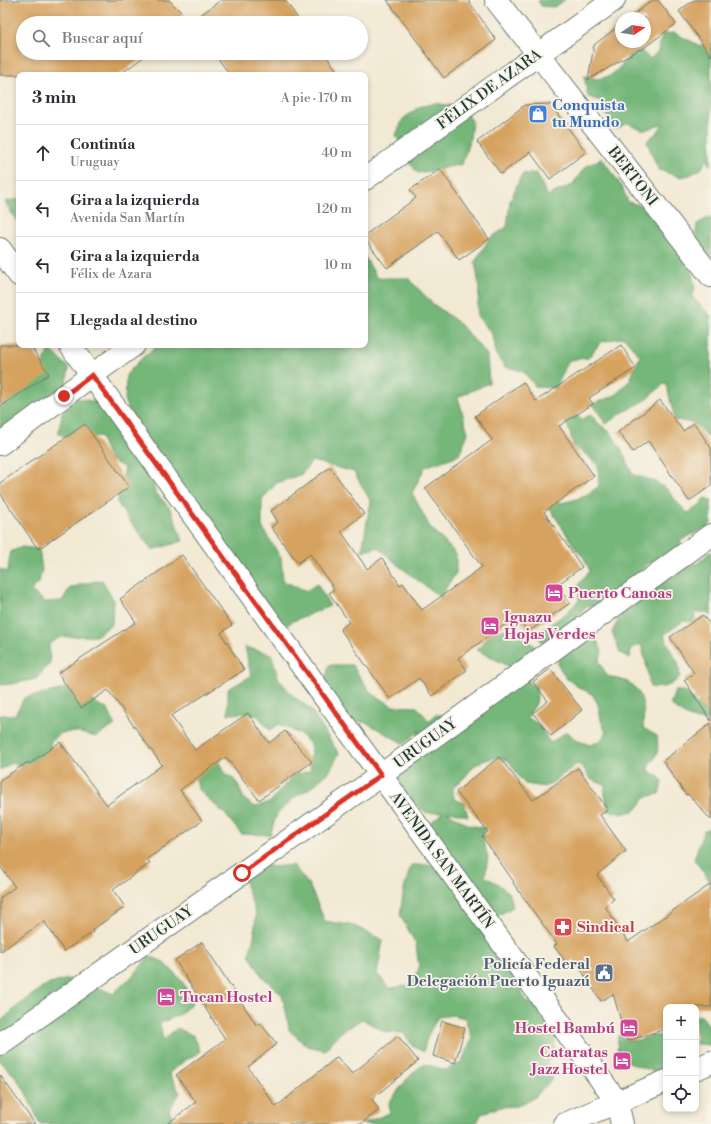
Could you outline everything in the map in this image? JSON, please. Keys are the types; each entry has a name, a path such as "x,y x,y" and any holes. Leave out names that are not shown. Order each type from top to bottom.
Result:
{"street":[{"name":"BERTONI","path":"496,0 711,276"},
{"name":"FÉLIX DE AZARA","path":"368,177 614,0"},
{"path":"0,249 16,271"},
{"name":"AVENIDA SAN MARTÍN","path":"72,348 617,1102"},
{"path":"0,444 130,348"},
{"name":"URUGUAY","path":"0,1044 381,775 711,535"},
{"path":"699,1067 711,1062"},
{"path":"565,1124 663,1082"},
{"path":"617,1102 622,1124"}],"green space":[{"path":"538,0 565,0 554,7 541,6"},
{"path":"675,33 700,46 711,40 711,165 706,160 702,168 690,175 680,177 659,170 647,142 658,132 663,123 649,129 642,129 628,123 615,129 599,100 588,97 584,76 597,79 610,76 629,56 641,50 650,59 658,51 662,34"},
{"path":"436,103 463,108 472,121 470,138 462,164 418,173 407,160 396,135 403,119 419,107"},
{"path":"602,158 622,187 628,202 659,210 686,244 695,288 692,297 711,316 711,440 694,423 675,420 666,382 646,400 620,414 606,424 593,404 616,395 630,380 640,356 624,337 601,342 588,358 569,360 556,388 536,387 523,371 505,367 495,353 492,334 477,316 479,291 475,262 489,239 507,227 510,201 522,174 537,173 547,196 572,185 585,167"},
{"path":"16,200 16,220 5,202"},
{"path":"710,217 711,276 695,241 697,224"},
{"path":"368,262 377,278 408,278 432,303 459,323 487,355 489,383 458,397 468,433 459,455 425,467 412,493 430,527 456,554 456,573 440,597 399,566 378,547 362,552 371,502 354,472 312,461 302,474 277,483 262,499 262,527 281,558 283,581 306,591 317,584 330,606 293,621 277,632 223,542 212,517 181,499 125,403 126,375 142,358 154,348 368,348"},
{"path":"49,348 69,368 64,396 0,435 0,387 41,372"},
{"path":"76,398 102,403 119,430 124,454 148,467 155,492 170,508 183,541 152,550 117,502 125,468 110,460 100,436 78,439 58,434 62,414"},
{"path":"569,407 582,420 591,414 599,424 611,433 622,451 633,475 652,480 667,489 688,513 700,505 704,498 711,500 711,523 709,526 681,540 676,561 648,563 639,573 628,596 604,604 587,606 548,653 537,634 565,614 579,600 579,584 590,571 584,558 576,549 547,504 551,487 560,503 581,498 599,486 598,466 588,456 574,446 568,427 560,412"},
{"path":"22,547 39,549 42,570 39,582 31,591 45,602 62,601 69,589 82,584 102,580 113,599 112,624 96,636 61,637 49,644 50,663 36,679 0,685 0,569 8,572 10,552"},
{"path":"711,551 711,617 707,612 696,613 693,622 683,621 664,635 678,662 680,676 670,685 650,687 641,644 631,649 630,658 620,653 612,632 621,615 642,599 656,575 683,566 697,564"},
{"path":"505,629 530,641 543,657 528,682 536,686 537,700 535,706 527,717 539,725 550,743 567,731 576,740 590,745 600,741 606,733 601,720 598,704 592,694 578,687 566,678 558,665 559,653 576,642 595,637 602,651 599,661 607,676 623,680 631,684 639,693 643,704 643,728 657,736 657,752 655,758 648,765 650,772 657,775 663,781 659,794 646,797 636,810 622,814 608,810 605,796 605,785 590,779 583,767 577,764 544,787 525,784 509,761 499,757 485,760 475,765 463,779 453,787 454,799 464,803 468,816 454,812 447,812 469,825 485,828 482,837 488,857 485,877 497,883 508,892 513,907 492,919 516,974 524,999 544,1013 555,1031 555,1052 547,1063 553,1078 535,1097 517,1106 501,1107 482,1113 476,1124 361,1124 390,1113 389,1102 408,1078 423,1064 446,1070 461,1063 472,1038 465,1018 453,1015 438,1017 428,1035 423,1052 411,1044 404,1033 385,1032 362,1019 341,1032 325,1050 307,1046 289,1030 282,995 262,976 249,954 254,937 256,915 242,873 250,860 273,867 293,865 309,885 325,921 354,926 383,940 377,974 390,988 409,985 419,969 416,944 400,915 404,889 411,865 431,865 446,857 430,843 431,822 444,812 427,813 405,796 398,779 398,762 415,742 420,730 404,744 367,723 341,719 322,694 329,665 352,665 371,693 393,706 417,707 429,721 435,715 463,715 514,678 510,667 477,650 491,634"},
{"path":"245,647 271,654 279,679 292,695 310,709 339,754 329,772 312,787 295,797 277,814 270,835 241,834 225,814 198,788 193,766 217,759 225,773 236,781 244,799 254,807 271,802 294,775 310,771 311,745 300,734 279,724 270,730 258,716 248,713 228,714 228,689 251,676"},
{"path":"68,688 108,710 115,725 96,737 77,732 60,733 50,743 52,755 34,771 11,763 0,770 0,715 15,715 24,698"},
{"path":"675,691 685,691 697,704 711,695 711,719 695,719 674,708 670,704"},
{"path":"711,828 711,883 694,859 704,830"},
{"path":"149,956 164,962 182,981 193,1002 179,1015 160,1023 163,1040 177,1028 194,1036 200,1052 184,1061 169,1073 180,1093 169,1110 176,1124 40,1124 25,1091 15,1076 0,1062 0,1022 21,1003 46,985 68,979 87,982 113,994 135,974"},
{"path":"699,1016 702,1016 708,1025 711,1025 711,1045 699,1044"},
{"path":"621,1034 627,1041 663,1035 663,1069 656,1072 637,1066 617,1056 618,1036"}],"building":[{"path":"0,0 169,0 185,16 16,16 16,60 139,60 123,72 16,72 16,75 0,75"},
{"path":"221,0 285,0 296,16 199,16"},
{"path":"387,0 468,0 496,40 444,78"},
{"path":"653,0 658,0 676,24 651,43 651,12 637,12"},
{"path":"694,0 711,0 711,56 679,11"},
{"path":"615,29 615,48 644,48 588,80 594,45"},
{"path":"219,60 329,60 338,72 228,72"},
{"path":"550,104 586,152 550,179 530,152 501,174 477,142 525,105"},
{"path":"440,169 489,239 459,260 438,231 387,268 368,243 368,233 416,198 410,190"},
{"path":"0,345 16,345 16,348 32,348 49,374 0,407"},
{"path":"621,345 636,368 589,398 593,404 559,426 594,476 544,512 582,567 557,585 570,603 528,632 517,616 458,658 467,670 432,696 419,678 390,699 340,629 349,622 329,593 334,589 310,554 298,563 271,527 278,522 271,511 330,467 364,514 341,531 367,569 382,558 400,585 403,583 422,610 482,567 425,488 492,440 475,416 523,382 536,401"},
{"path":"660,400 683,431 694,423 711,448 711,486 689,501 648,441 633,452 618,432"},
{"path":"85,424 129,487 38,549 0,493 0,483"},
{"path":"182,555 232,625 221,633 244,670 171,716 195,750 248,713 269,743 285,731 312,762 259,800 226,757 180,790 202,821 147,859 150,863 113,890 125,907 92,930 93,932 64,951 44,921 0,952 0,898 15,887 0,866 0,780 28,762 29,764 60,742 107,805 162,765 108,690 81,708 58,673 136,622 120,599"},
{"path":"703,615 711,626 711,721 684,680 694,673 670,637"},
{"path":"550,669 582,710 551,736 533,713 548,701 533,682"},
{"path":"711,723 711,820 688,794 686,795 663,761"},
{"path":"499,757 533,800 578,768 608,810 600,815 626,851 597,875 614,899 605,906 628,942 711,884 711,1007 699,1007 699,1004 663,1004 663,1030 627,1041 613,994 601,1001 574,959 567,964 554,946 557,944 513,883 514,882 482,836 488,832 456,792"},
{"path":"202,942 257,1026 260,1023 277,1044 248,1067 276,1107 337,1057 352,1074 398,1036 418,1061 372,1099 379,1110 361,1124 167,1124 196,1102 176,1075 225,1039 175,960"},
{"path":"442,1021 465,1028 455,1063 433,1056"},
{"path":"0,1075 35,1124 0,1124"}],"place":[{"name":"Conquista tu Mundo","path":"538,114"},
{"name":"Puerto Canoas","path":"554,593"},
{"name":"Iguazu Hojas Verdes","path":"490,626"},
{"name":"Sindical","path":"563,927"},
{"name":"Policía Federal Delegación Puerto Iguazú","path":"604,973"},
{"name":"Tucan Hostel","path":"166,997"},
{"name":"Hostel Bambú","path":"629,1028"},
{"name":"Cataratas Jazz Hostel","path":"622,1061"}],"route":[{"path":"64,396 92,375 381,775 242,873"}]}
